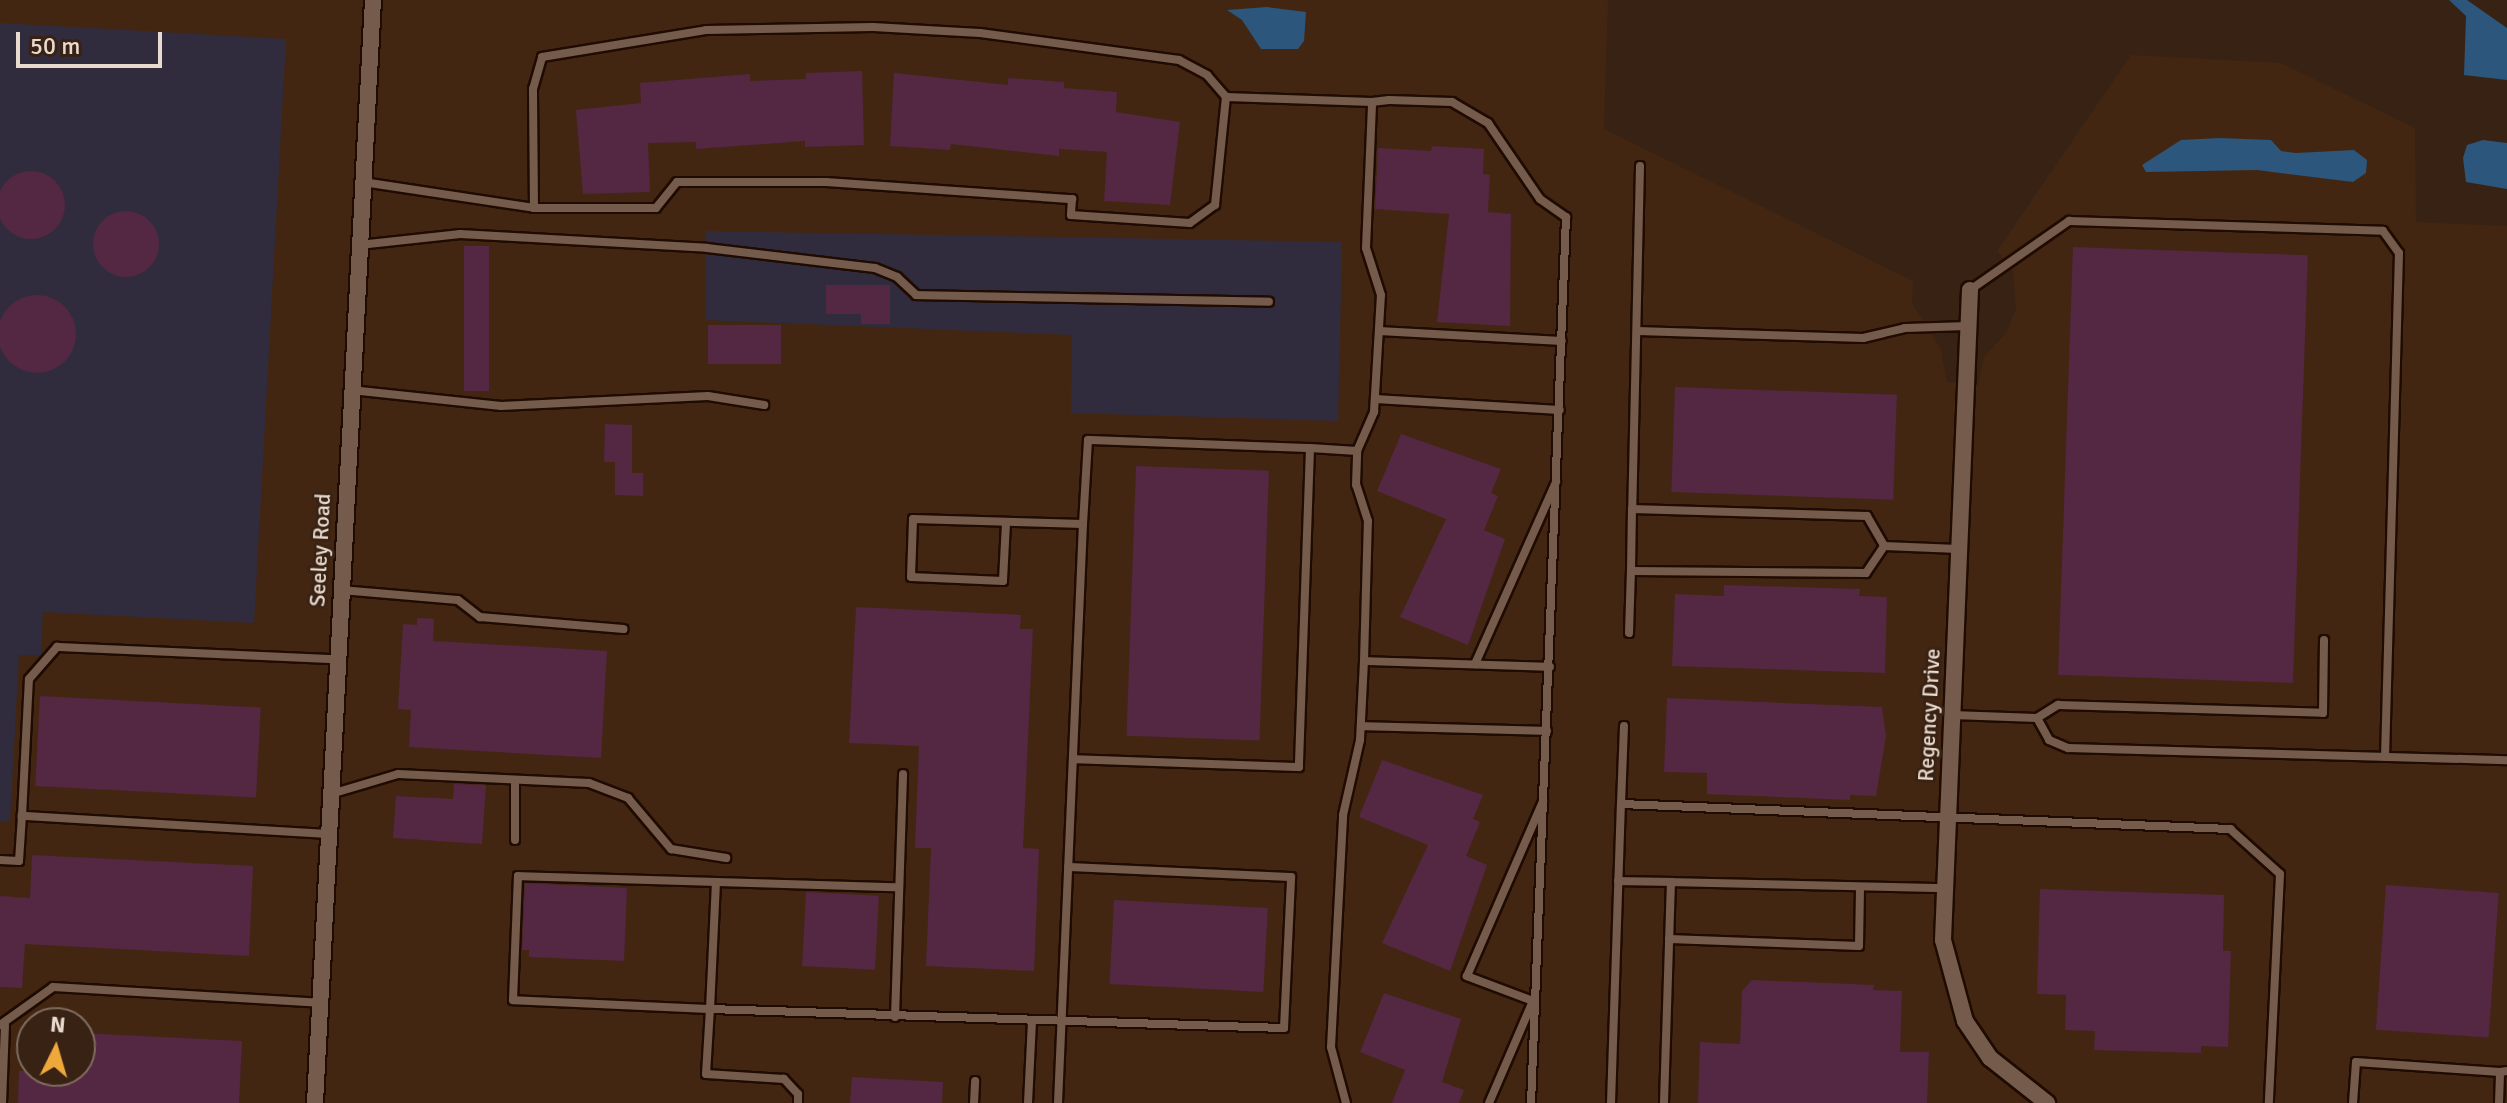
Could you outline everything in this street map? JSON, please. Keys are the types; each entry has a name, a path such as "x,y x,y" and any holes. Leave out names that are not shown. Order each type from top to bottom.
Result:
{"street":[{"name":"Seeley Road","path":"315,1103 373,0"},
{"name":"Regency Drive","path":"1970,290 1943,940 1965,1021 1990,1058 2047,1103"}],"lane":[{"path":"362,182 534,208 656,208 677,182 826,182 1072,199 1071,215 1190,223 1215,205 1226,97 1207,75 1179,60 980,33 873,27 706,30 582,47 542,57 533,89 534,208"},
{"path":"1226,97 1452,102 1488,123 1540,199 1566,217 1531,1103"},
{"path":"1346,1103 1331,1047 1343,815 1361,726 1364,661 1368,521 1356,485 1357,451 1375,399 1381,295 1366,248 1372,102"},
{"path":"1629,633 1640,166"},
{"path":"1970,290 2069,221 2383,231 2399,253 2385,757"},
{"path":"359,245 460,234 707,248 875,268 897,277 916,295 1269,302"},
{"path":"1637,331 1863,338 1905,328 1968,326"},
{"path":"1379,331 1562,341"},
{"path":"351,390 501,406 708,396 764,405"},
{"path":"1375,399 1560,410"},
{"path":"1058,1103 1088,440 1357,451"},
{"path":"1073,759 1299,767 1310,448"},
{"path":"1475,664 1558,477"},
{"path":"1632,509 1867,516 1884,546"},
{"path":"1006,523 1003,581 911,577 913,519 1083,524"},
{"path":"1884,546 1958,549"},
{"path":"1631,571 1866,573 1884,546"},
{"path":"340,590 458,600 480,617 624,629"},
{"path":"1951,715 2037,718 2058,705 2323,713 2324,640"},
{"path":"0,860 19,861 29,679 57,647 337,659"},
{"path":"1364,661 1550,667"},
{"path":"2037,718 2049,740 2068,748 2507,760"},
{"path":"1361,726 1547,731"},
{"path":"1611,1103 1624,726"},
{"path":"330,794 398,774 589,783 628,798 671,849 726,858"},
{"path":"895,1017 903,774"},
{"path":"515,781 515,840"},
{"path":"1533,1001 1467,976 1545,796"},
{"path":"1621,804 2230,829 2280,874 2269,1103"},
{"path":"22,816 328,834"},
{"path":"899,887 518,876 514,881 513,1000 895,1017 1284,1028 1291,877 1068,867"},
{"path":"1618,881 1860,889 1943,888"},
{"path":"716,882 706,1074 784,1079 798,1094 798,1103"},
{"path":"1664,1103 1671,882"},
{"path":"1669,939 1859,946 1860,889"},
{"path":"2,1103 2,1025 53,987 320,1003"},
{"path":"1489,1103 1533,1001"},
{"path":"1028,1103 1032,1021"},
{"path":"2353,1103 2356,1062 2504,1072 2499,1103"},
{"path":"974,1103 975,1081"}],"shaded area":[{"path":"0,0 1608,0 1604,129 1913,281 1912,303 1941,350 1947,382 1978,385 1984,357 2006,333 2016,309 2013,271 1997,251 2131,55 2281,63 2415,128 2416,222 2507,226 2507,1103 0,1103"},
{"path":"0,23 286,39 254,623 43,612 41,655 19,655 10,821 0,821"},
{"path":"706,231 1342,242 1338,421 1071,413 1072,335 706,320"}],"water":[{"path":"2449,0 2467,0 2507,28 2507,80 2464,75 2466,16"},
{"path":"1267,7 1306,12 1304,41 1298,49 1261,49 1242,20 1227,10"},
{"path":"2181,140 2271,140 2281,151 2296,153 2354,150 2367,160 2366,173 2353,182 2257,170 2146,172 2142,165"},
{"path":"2483,140 2507,143 2507,189 2466,182 2463,158 2467,145"}],"building":[{"path":"862,71 864,145 805,147 805,141 696,149 696,142 648,143 650,192 583,194 576,110 641,103 640,83 750,74 750,81 806,79 806,73"},
{"path":"894,73 1008,85 1008,78 1064,82 1064,88 1117,92 1116,112 1180,122 1170,205 1104,201 1107,152 1059,149 1059,156 951,144 950,150 890,146"},
{"path":"1432,146 1484,149 1483,174 1490,175 1488,212 1511,214 1510,326 1437,322 1449,214 1375,209 1378,148 1431,151"},
{"path":"31,171 55,181 65,205 55,229 31,239 7,229 -3,205 7,181"},
{"path":"119,211 133,211 145,216 154,225 159,244 157,257 150,268 133,277 119,277 107,272 98,263 93,251 93,237 98,225 107,216"},
{"path":"464,246 489,246 489,391 464,391"},
{"path":"2073,247 2308,255 2293,683 2058,675"},
{"path":"826,285 890,285 890,324 861,324 861,314 826,314"},
{"path":"29,295 45,295 59,301 70,312 76,334 70,356 59,367 45,373 29,373 15,367 4,356 -2,342 -2,326 4,312 15,301"},
{"path":"708,325 781,325 781,364 708,364"},
{"path":"1675,387 1897,395 1893,500 1671,492"},
{"path":"605,424 632,425 632,473 643,473 643,496 615,495 615,462 604,462"},
{"path":"1401,434 1501,469 1491,493 1498,496 1484,530 1505,539 1468,645 1400,617 1446,519 1377,491"},
{"path":"1136,466 1269,471 1259,740 1127,736"},
{"path":"1724,585 1860,589 1859,596 1887,597 1885,673 1672,666 1675,594 1724,596"},
{"path":"856,607 1021,615 1020,629 1033,629 1023,848 1039,849 1034,971 926,966 931,848 915,848 919,746 849,743"},
{"path":"417,618 434,619 433,641 607,651 601,758 409,747 411,710 398,709 403,624 417,625"},
{"path":"40,696 261,708 256,797 35,786"},
{"path":"1667,698 1882,707 1886,736 1876,796 1850,795 1850,800 1707,794 1707,773 1664,772"},
{"path":"1382,760 1483,795 1473,819 1480,822 1466,856 1487,865 1450,971 1382,943 1428,845 1359,817"},
{"path":"454,784 486,785 482,844 393,838 396,796 453,799"},
{"path":"32,855 253,866 249,956 25,944 22,988 0,987 0,896 30,898"},
{"path":"525,883 627,888 624,961 529,957 529,950 522,950"},
{"path":"2386,885 2499,893 2489,1038 2376,1030"},
{"path":"2040,889 2224,895 2223,951 2231,951 2228,1047 2201,1046 2201,1053 2094,1050 2095,1031 2065,1030 2066,995 2037,994"},
{"path":"806,892 879,896 875,970 802,966"},
{"path":"1114,900 1268,908 1263,992 1110,984"},
{"path":"1752,980 1874,985 1873,990 1902,991 1900,1052 1929,1052 1927,1103 1698,1103 1700,1042 1740,1044 1742,991"},
{"path":"1384,993 1461,1019 1442,1082 1464,1090 1459,1103 1392,1103 1405,1070 1360,1052"},
{"path":"96,1034 242,1041 239,1103 18,1103 18,1087 96,1087"},
{"path":"852,1077 943,1082 942,1103 850,1103"}]}
